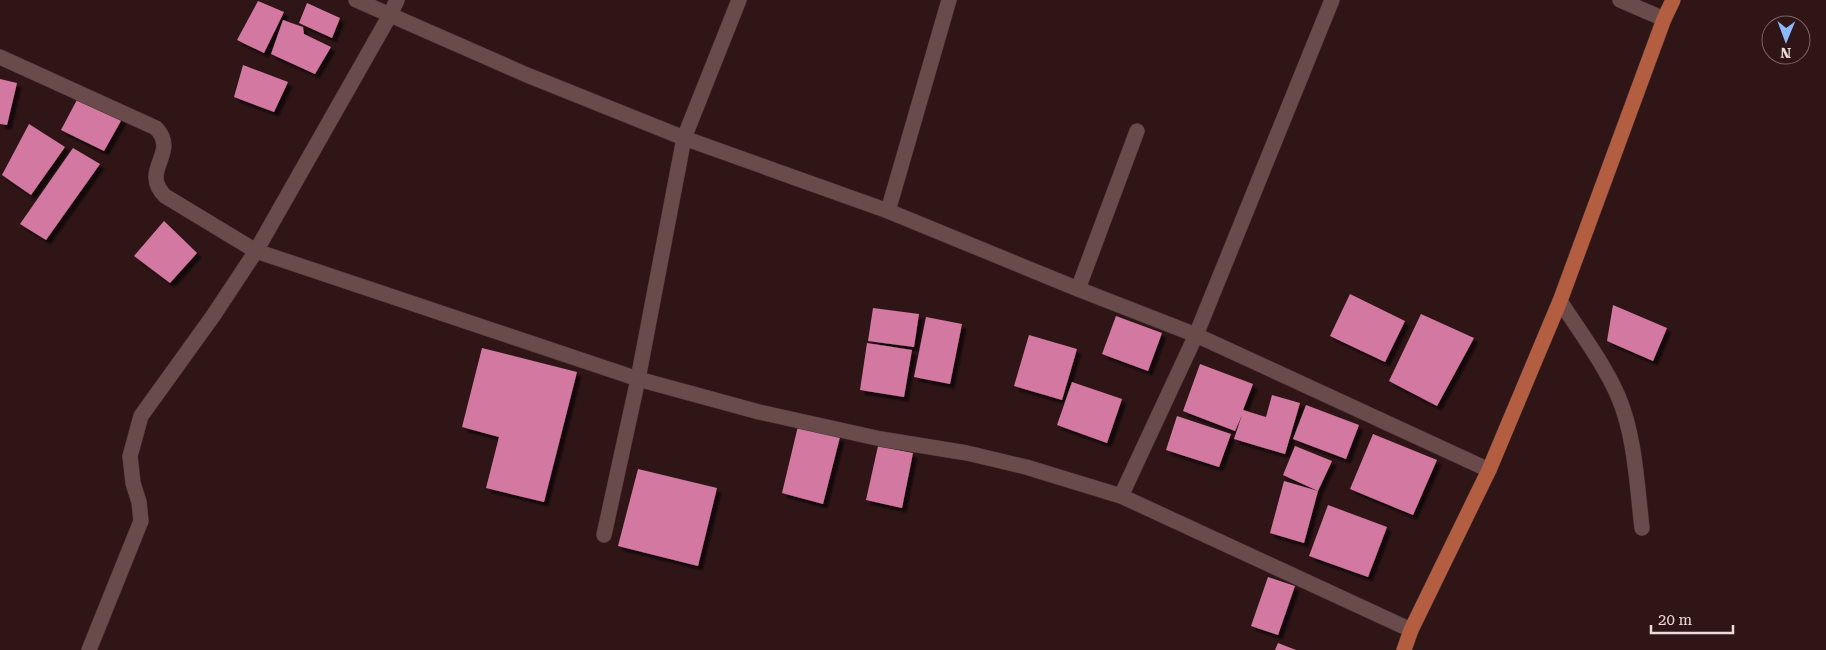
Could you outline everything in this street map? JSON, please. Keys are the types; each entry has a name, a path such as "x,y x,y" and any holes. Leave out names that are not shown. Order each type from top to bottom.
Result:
{"main road":[{"path":"1404,650 1411,630 1489,470 1560,301 1664,19 1673,0"}],"street":[{"path":"356,0 527,75 684,138 888,211 1196,335 1489,470"},
{"path":"89,650 141,522 130,456 141,416 213,316 256,251 397,0"},
{"path":"604,535 638,379 684,138 740,0"},
{"path":"888,211 949,0"},
{"path":"1121,496 1196,335 1332,0"},
{"path":"1620,0 1664,19"},
{"path":"0,57 156,128 162,138 164,148 155,179 159,190 165,196 256,251 638,379 759,412 881,439 967,454 1026,467 1121,496 1411,630"},
{"path":"1078,289 1137,131"},
{"path":"1560,301 1607,373 1619,398 1633,458 1642,528"}],"building":[{"path":"258,1 284,12 264,53 237,40"},
{"path":"307,3 340,18 332,38 299,23"},
{"path":"283,20 303,27 304,34 331,47 315,74 271,54"},
{"path":"243,65 288,82 274,112 234,97"},
{"path":"0,79 17,83 7,125 0,124"},
{"path":"79,96 122,119 104,151 61,130"},
{"path":"29,124 65,147 31,195 2,175"},
{"path":"73,148 100,164 46,240 20,224"},
{"path":"164,221 197,253 170,283 134,256"},
{"path":"1350,294 1405,321 1385,362 1330,336"},
{"path":"1613,305 1667,328 1653,361 1607,341"},
{"path":"873,308 919,314 914,347 868,341"},
{"path":"1421,314 1474,338 1437,406 1389,381"},
{"path":"1116,316 1162,333 1148,371 1102,354"},
{"path":"926,317 962,324 950,384 914,377"},
{"path":"1029,335 1077,349 1062,400 1014,386"},
{"path":"867,343 912,350 904,397 860,390"},
{"path":"482,348 577,372 544,502 486,488 499,437 462,427"},
{"path":"1200,364 1253,384 1243,410 1266,417 1272,395 1300,403 1285,454 1234,439 1242,415 1235,431 1183,411"},
{"path":"1072,382 1122,399 1107,443 1057,425"},
{"path":"1306,405 1359,425 1346,459 1293,439"},
{"path":"1177,416 1231,434 1219,467 1166,450"},
{"path":"798,426 840,437 823,504 782,493"},
{"path":"1373,434 1437,460 1413,515 1350,489"},
{"path":"878,446 913,453 902,508 866,500"},
{"path":"1295,446 1332,461 1318,491 1283,475"},
{"path":"638,469 717,488 698,566 618,546"},
{"path":"1284,481 1318,491 1304,543 1270,533"},
{"path":"1328,505 1387,527 1368,577 1309,556"},
{"path":"1268,577 1295,586 1278,635 1251,626"},
{"path":"1278,643 1296,650 1275,650"}]}
